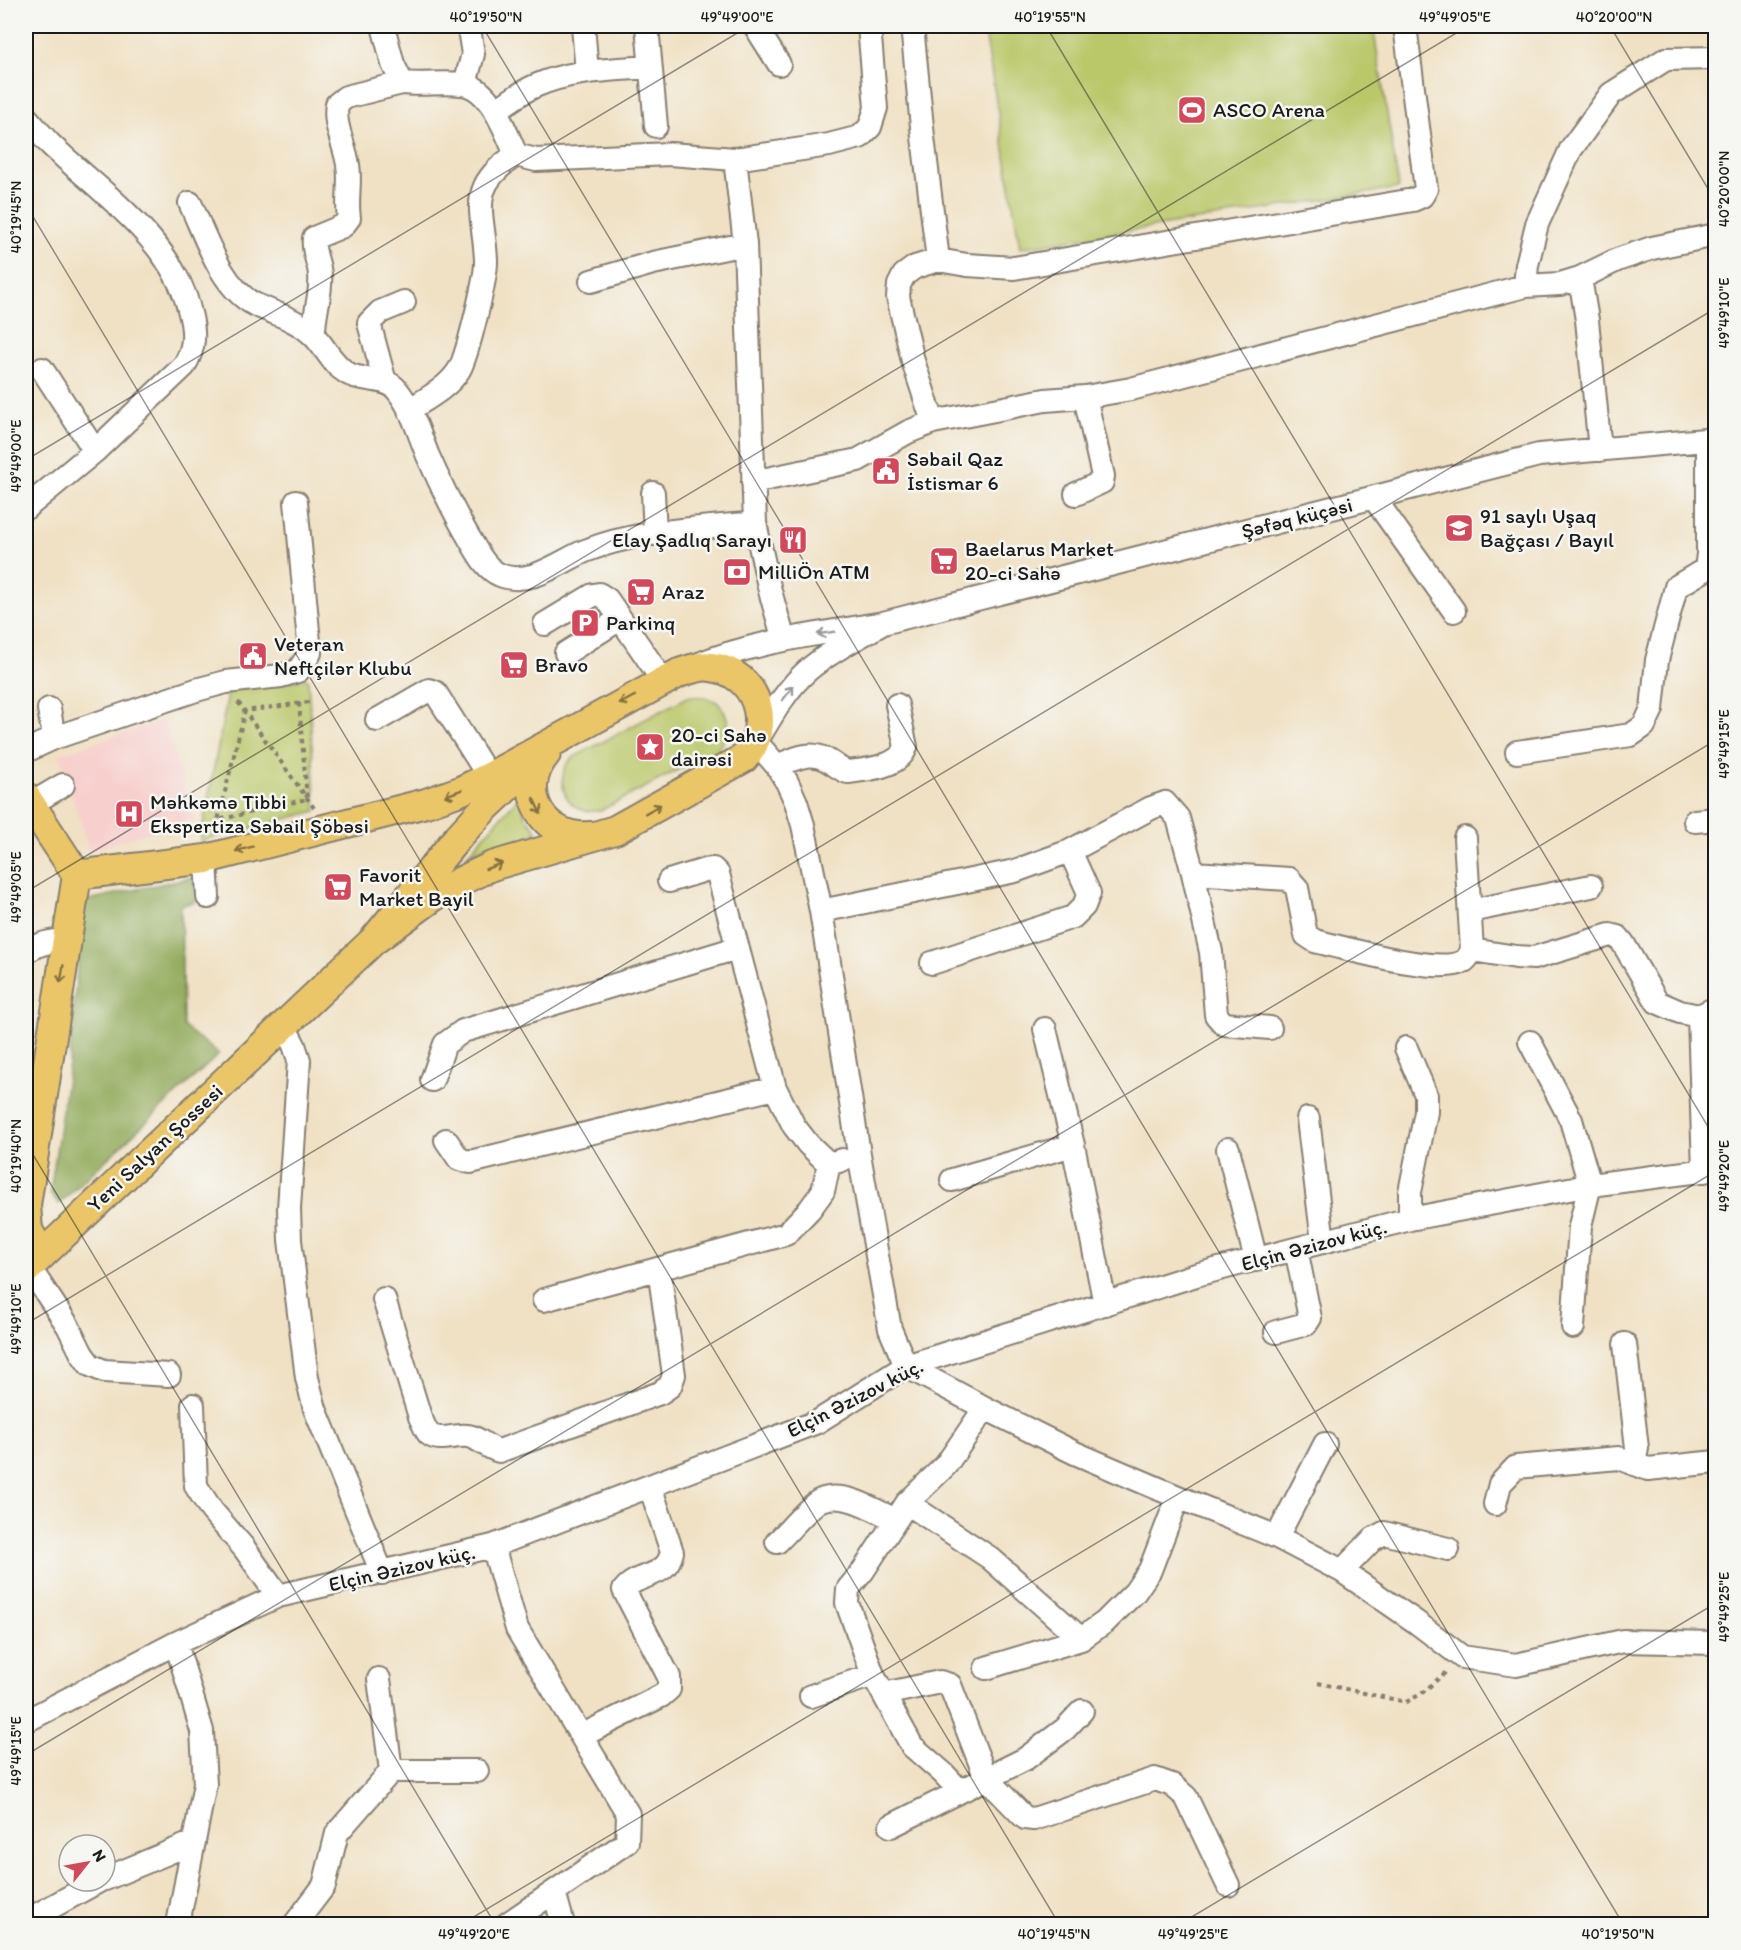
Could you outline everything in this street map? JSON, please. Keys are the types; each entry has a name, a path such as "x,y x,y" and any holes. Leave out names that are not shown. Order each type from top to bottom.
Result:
{"main road":[{"path":"77,874 206,859 426,803 460,791 489,777 671,677 710,666 725,670 740,679 750,690 760,718 756,742 744,758 615,830 492,866 461,881 433,897 373,940"},
{"path":"560,736 536,771 533,797 538,811 549,825 563,833 578,837 600,835"},
{"path":"373,940 482,811 560,736"},
{"path":"28,801 77,874 26,1204 32,1264"},
{"name":"Yeni Salyan Şossesi","path":"32,1264 373,940"}],"street":[{"path":"383,26 393,64 402,82"},
{"path":"583,26 587,72"},
{"path":"647,26 656,126"},
{"path":"755,26 779,64"},
{"path":"409,410 447,385 459,370 466,351 486,261 480,212 483,191 500,166 516,155 536,160 670,154 735,159 829,145 860,137 870,127 876,108 868,26"},
{"path":"912,26 938,260"},
{"path":"933,422 913,361 898,297 899,285 904,274 915,267 938,260 968,265 1014,268 1413,200 1422,196 1426,189 1406,26"},
{"path":"465,84 473,54 469,29"},
{"path":"1525,286 1536,224 1571,149 1611,94 1666,59 1716,58"},
{"path":"496,111 533,86 563,76 650,67"},
{"path":"314,336 314,321 320,291 320,273 312,248 314,238 343,226 349,218 348,166 335,115 337,104 346,97 402,82 421,85 465,84 476,89 496,111 516,155"},
{"path":"26,117 50,144 116,202 164,255 187,298 194,342 192,354 184,366 95,451 26,508"},
{"path":"735,159 745,244 755,523 770,591 784,640"},
{"path":"190,202 221,269 243,297 279,313 314,336 331,361 347,373 361,379 385,382 396,388 409,410 454,514 482,558 499,574 515,578 530,576 610,543 655,534 755,523"},
{"path":"753,482 858,460 908,432 933,422 1045,400 1085,397 1131,389 1525,286 1560,284 1652,248 1716,235"},
{"path":"591,281 653,263 745,244"},
{"path":"1580,278 1587,320 1600,450"},
{"path":"385,382 369,323 380,312 404,302"},
{"path":"42,369 95,451"},
{"path":"1076,494 1102,482 1103,476 1085,397"},
{"path":"1517,752 1631,735 1644,726 1652,709 1657,660 1676,587 1706,569 1712,439"},
{"name":"Şəfəq küçəsi","path":"883,623 1539,455 1712,439"},
{"path":"653,493 655,534"},
{"path":"1374,498 1454,612"},
{"path":"26,750 54,738 196,690 226,682 281,676 298,671 310,653 296,502"},
{"path":"545,624 593,595 599,594 607,599 620,619 671,677 710,659 735,652 784,640 883,623"},
{"path":"566,653 620,619"},
{"path":"883,623 807,671 792,688 756,742 777,766 787,782 803,825 821,911 859,1154 890,1329 906,1366 1076,1453 1277,1537 1342,1571 1416,1622 1461,1657 1516,1665 1623,1641 1716,1642"},
{"path":"376,720 429,690 435,692 489,777"},
{"path":"777,766 801,756 813,755 822,757 848,772 880,766 896,760 904,754 906,747 897,705"},
{"path":"49,709 54,738"},
{"path":"28,801 63,785"},
{"path":"821,911 1015,871 1070,851 1151,808 1165,803 1178,818 1193,873 1211,952 1216,1016 1224,1024 1270,1028"},
{"path":"1193,873 1289,879 1297,888 1306,935 1315,941 1424,966 1452,965 1465,961 1472,950 1465,838"},
{"path":"932,963 1073,917 1084,906 1089,893 1070,851"},
{"path":"206,859 208,897"},
{"path":"669,881 705,870 713,869 718,874 775,1088 794,1126 808,1144 829,1164"},
{"path":"1470,911 1591,886"},
{"path":"1472,950 1534,958 1610,935 1618,937 1657,1002 1680,1012 1707,1012 1710,1170"},
{"path":"26,952 32,947 49,941 67,940"},
{"path":"432,1080 444,1044 464,1031 737,948"},
{"path":"284,1026 299,1060 289,1208 290,1240 307,1378 315,1409 382,1574"},
{"path":"1045,1029 1105,1304"},
{"path":"1530,1042 1570,1120 1590,1185 1580,1226 1573,1327"},
{"path":"1406,1048 1426,1095 1426,1112 1410,1192 1410,1220"},
{"path":"446,1140 459,1158 470,1162 775,1088"},
{"path":"1308,1119 1323,1242"},
{"path":"952,1180 1072,1145"},
{"path":"1228,1149 1256,1260"},
{"path":"829,1164 859,1154"},
{"path":"544,1300 786,1234 810,1209 822,1191 829,1164"},
{"name":"Elçin Əzizov küç.","path":"26,1721 176,1643 278,1596 382,1574 493,1546 817,1422 906,1366 1196,1275 1410,1220 1590,1185 1710,1170"},
{"path":"1276,1332 1306,1324 1310,1318 1296,1249"},
{"path":"32,1264 90,1365 104,1371 169,1375"},
{"path":"384,1299 420,1417 428,1434 437,1438 472,1437 489,1448 499,1450 660,1393 670,1386 674,1375 659,1269"},
{"path":"1625,1344 1637,1448 1634,1464"},
{"path":"193,1405 196,1486 212,1511 244,1548 278,1596"},
{"path":"959,1790 944,1773 912,1746 878,1685 847,1603 848,1589 863,1571 901,1511 946,1465 985,1408"},
{"path":"1277,1537 1325,1444"},
{"path":"1495,1504 1500,1484 1516,1467 1619,1458 1648,1469 1716,1462"},
{"path":"581,1736 661,1696 669,1689 669,1677 624,1590 630,1583 663,1570 670,1561 672,1552 650,1486"},
{"path":"777,1542 819,1500 833,1497 849,1499 901,1511 990,1558 1081,1639"},
{"path":"986,1668 1081,1639 1105,1622 1140,1585 1150,1570 1178,1497"},
{"path":"1342,1571 1373,1539 1384,1533 1448,1549"},
{"path":"493,1546 518,1629 628,1814 627,1842 507,1924"},
{"path":"176,1643 202,1731 205,1784 178,1924"},
{"path":"379,1679 391,1772"},
{"path":"811,1696 878,1685 940,1682 950,1685 986,1778 1025,1818 1034,1819 1155,1779 1172,1785 1186,1797 1228,1885"},
{"path":"891,1826 1025,1759 1065,1729 1082,1711"},
{"path":"295,1924 324,1886 337,1833 391,1772 477,1771"},
{"path":"117,1873 194,1842"},
{"path":"554,1892 563,1924"},
{"path":"26,1922 78,1893"}],"path":[{"path":"234,696 316,811"},
{"path":"244,711 309,702"},
{"path":"299,703 307,799"},
{"path":"244,711 218,820 307,799"},
{"path":"1318,1683 1406,1702 1421,1694 1461,1657"}],"shaded area":[{"path":"164,720 194,819 89,851 59,754"}],"green space":[{"name":"ASCO Arena","path":"984,26 1373,26 1399,188 1020,248"},
{"path":"308,679 316,811 200,841 229,689"},
{"path":"689,696 704,697 717,702 724,711 728,721 728,731 716,750 600,811 582,810 573,805 563,785 564,771 572,758"},
{"path":"519,797 525,816 538,832 468,854"},
{"path":"193,877 196,902 181,905 183,1026 219,1054 59,1204 50,1193 69,1064 83,901"}],"place":[{"name":"ASCO Arena","path":"1192,110"},
{"name":"Səbail Qaz İstismar 6","path":"886,471"},
{"name":"91 saylı Uşaq Bağçası / Bayıl","path":"1459,528"},
{"name":"Elay Şadlıq Sarayı","path":"793,540"},
{"name":"Baelarus Market 20-ci Sahə","path":"944,561"},
{"name":"MilliÖn ATM","path":"737,572"},
{"name":"Araz","path":"641,592"},
{"name":"Parkinq","path":"585,623"},
{"name":"Veteran Neftçilər Klubu","path":"253,656"},
{"name":"Bravo","path":"514,665"},
{"name":"20-ci Sahə dairəsi","path":"650,747"},
{"name":"Məhkəmə Tibbi Ekspertiza Səbail Şöbəsi","path":"129,814"},
{"name":"Favorit Market Bayil","path":"338,887"}]}
